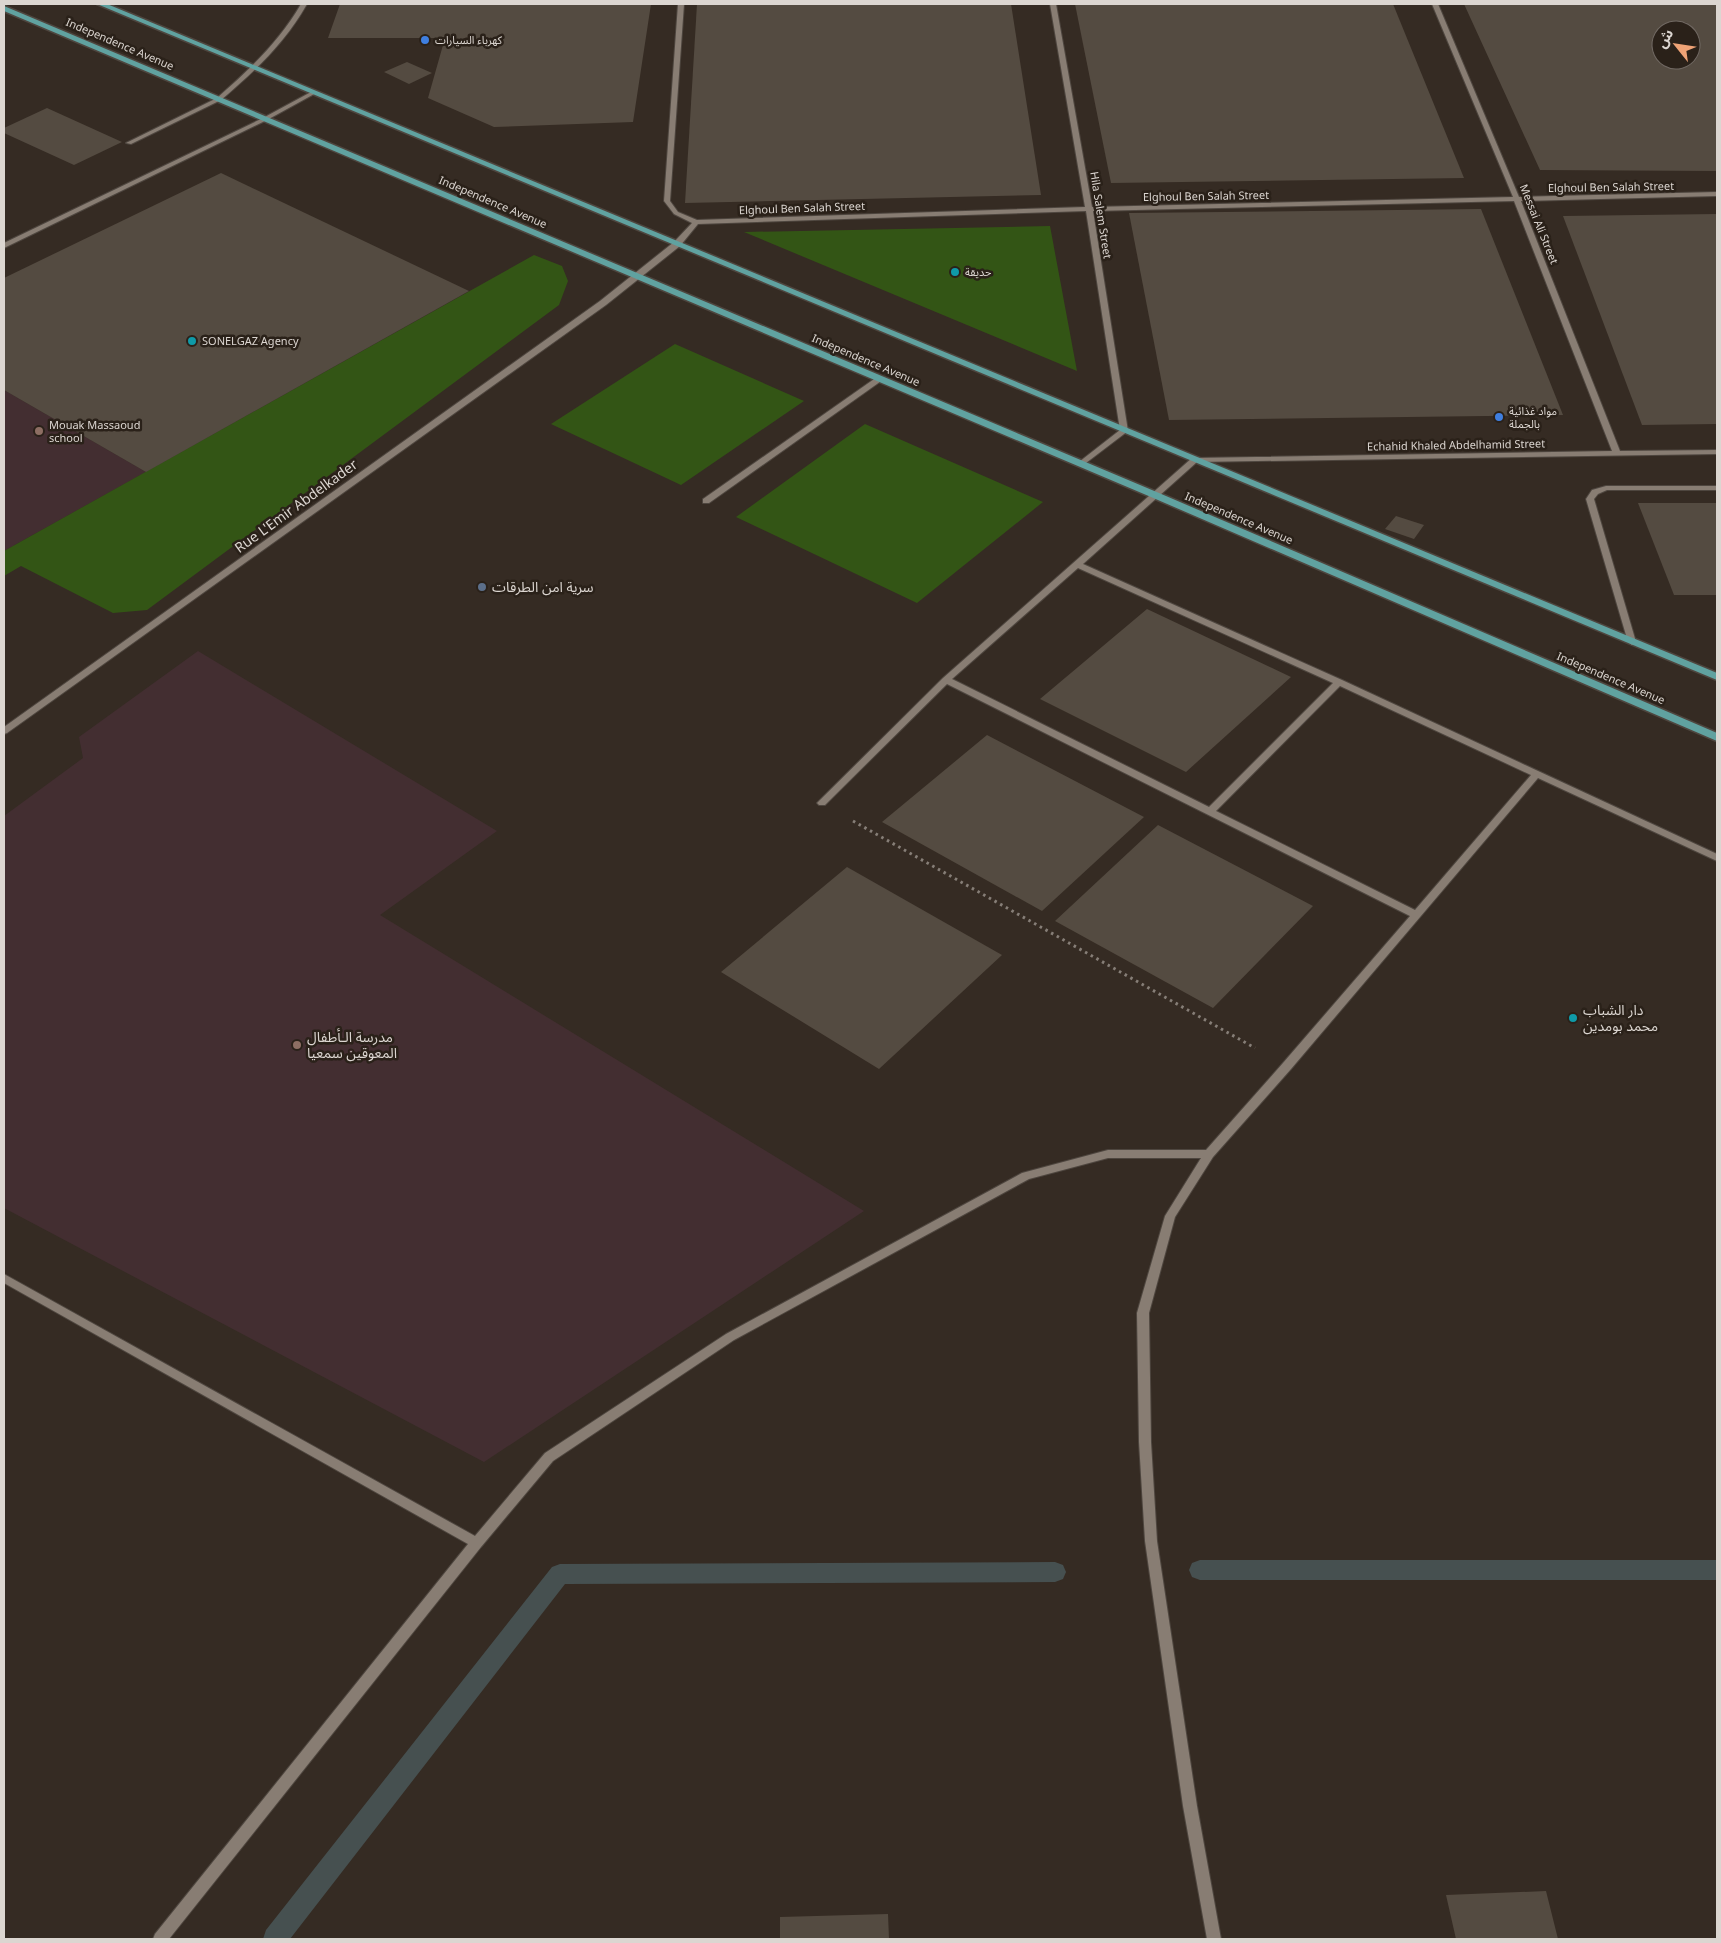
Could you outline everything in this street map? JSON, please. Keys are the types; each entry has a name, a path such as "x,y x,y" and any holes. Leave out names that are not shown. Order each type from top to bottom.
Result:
{"main road":[{"path":"101,4 1717,677"},
{"name":"Independence Avenue","path":"4,8 1155,495 1717,737"}],"street":[{"path":"130,143 219,99 255,68 291,27 304,4"},
{"path":"681,4 667,201 676,213 696,222"},
{"name":"Hila Salem Street","path":"1053,4 1089,209 1124,430"},
{"name":"Messai Ali Street","path":"1435,4 1517,199 1617,454"},
{"path":"4,246 265,119 313,93"},
{"name":"Elghoul Ben Salah Street","path":"696,222 1089,209 1717,194"},
{"name":"Rue L'Emir Abdelkader","path":"4,731 603,303 676,244 696,222"},
{"path":"706,501 880,379"},
{"path":"1082,464 1124,430"},
{"name":"Echahid Khaled Abdelhamid Street","path":"1194,460 1717,452"},
{"path":"822,803 946,680 1194,460"},
{"path":"1632,642 1590,499 1595,492 1606,488 1717,488"},
{"path":"1076,564 1340,682 1717,858"},
{"path":"946,680 1417,915"},
{"path":"1210,812 1340,682"},
{"path":"1214,1939 1190,1806 1151,1541 1145,1442 1143,1313 1170,1216 1209,1154 1287,1066 1537,774"},
{"path":"160,1939 477,1543 549,1457 730,1336 1026,1176 1108,1154 1209,1154"},
{"path":"4,1278 477,1543"}],"path":[{"path":"822,803 1287,1066"}],"shaded area":[{"name":"Mouak Massaoud school","path":"4,390 146,472 4,551"},
{"name":"مدرسة الـأطفال المعوقين سمعيا","path":"198,651 497,831 380,915 864,1211 484,1462 4,1208 4,816 83,758 79,737"}],"green space":[{"path":"1050,226 1077,371 744,232"},
{"path":"534,255 562,266 568,281 559,305 147,610 113,613 21,566 4,576 4,551"},
{"path":"675,344 804,401 681,485 551,424"},
{"path":"865,424 1043,502 917,603 736,517"}],"building":[{"path":"340,4 651,4 633,122 494,127 428,98 445,38 328,38"},
{"path":"697,4 1011,4 1041,195 685,203"},
{"path":"1075,4 1393,4 1464,178 1111,183"},
{"path":"1464,4 1717,4 1717,171 1540,170"},
{"path":"407,62 432,73 409,84 384,72"},
{"path":"47,108 122,142 74,165 4,133 4,128"},
{"name":"SONELGAZ Agency","path":"221,173 469,291 146,472 4,390 4,278"},
{"path":"1481,209 1563,415 1169,420 1129,213"},
{"path":"1717,214 1717,424 1642,425 1563,216"},
{"path":"1638,503 1717,503 1717,595 1674,595"},
{"path":"1396,516 1424,525 1414,539 1385,529"},
{"path":"1147,609 1291,677 1186,772 1040,699"},
{"path":"987,735 1144,817 1042,911 882,822"},
{"path":"1158,825 1313,906 1213,1008 1055,921"},
{"path":"847,867 1002,955 879,1069 721,972"},
{"path":"1546,1891 1558,1939 1456,1939 1446,1895"},
{"path":"888,1914 889,1939 780,1939 780,1917"}],"waterway":[{"path":"1200,1570 1717,1570"},
{"path":"275,1939 560,1574 1055,1572"}],"place":[{"name":"كهرباء السيارات","path":"425,40"},
{"name":"حديقة","path":"955,272"},
{"name":"SONELGAZ Agency","path":"192,341"},
{"name":"مواد غذائية بالجملة","path":"1499,417"},
{"name":"Mouak Massaoud school","path":"39,431"},
{"name":"سرية امن الطرقات","path":"482,587"},
{"name":"دار الشباب محمد بومدين","path":"1573,1018"},
{"name":"مدرسة الـأطفال المعوقين سمعيا","path":"297,1045"}]}
